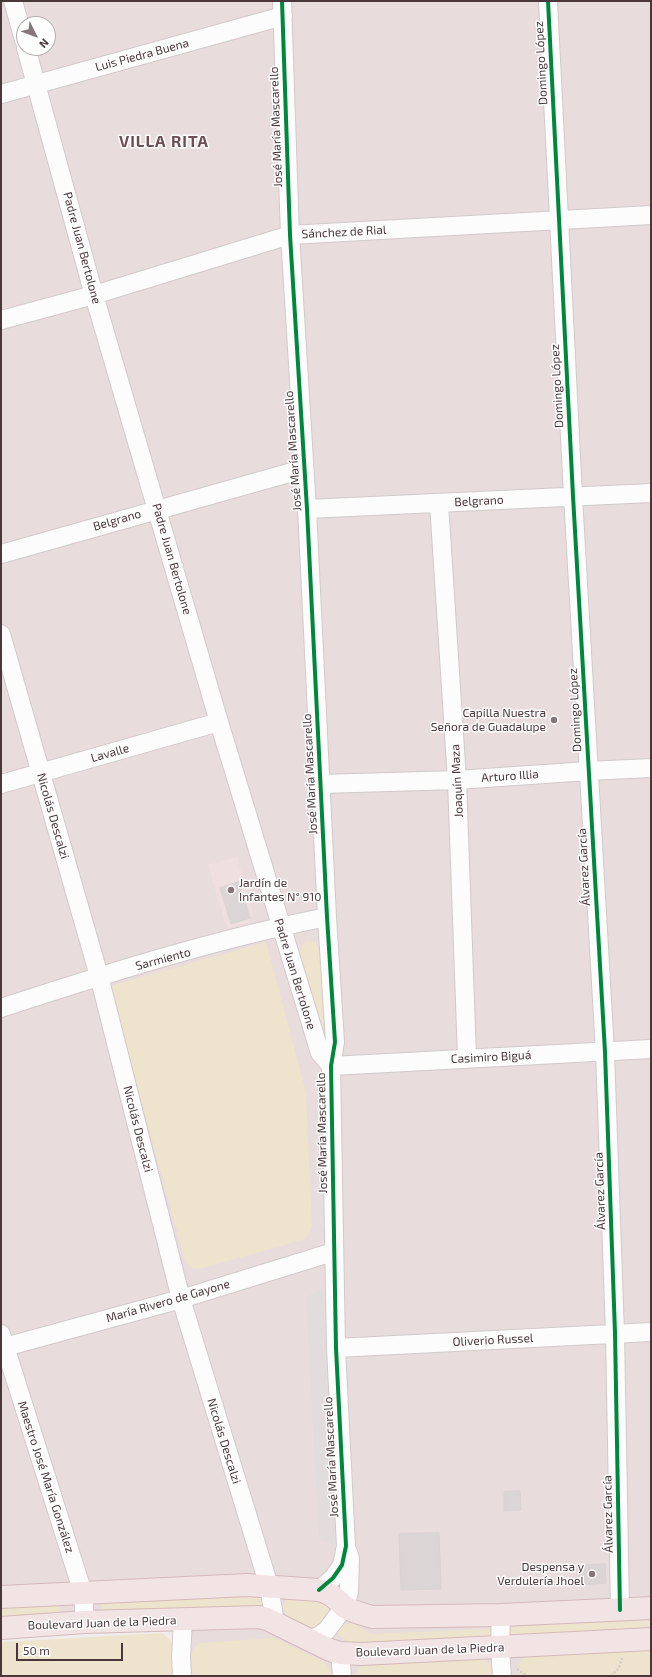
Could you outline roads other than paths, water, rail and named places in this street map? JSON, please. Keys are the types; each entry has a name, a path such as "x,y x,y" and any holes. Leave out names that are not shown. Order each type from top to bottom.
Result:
{"main road":[{"path":"1,1597 247,1585 319,1590 331,1593 345,1606 356,1612 372,1617 502,1615 651,1608"},
{"name":"Boulevard Juan de la Piedra","path":"1,1628 85,1622 259,1617 275,1623 307,1640 340,1653 361,1654 651,1639"}],"street":[{"path":"13,1 17,16"},
{"name":"Domingo López","path":"548,1 588,771"},
{"name":"Luis Piedra Buena","path":"1,94 282,8"},
{"name":"José María Mascarello","path":"282,8 290,235 303,469 307,509 327,917 335,1042 331,1066 333,1252 336,1348 346,1546"},
{"name":"Padre Juan Bertolone","path":"28,56 94,295 280,926 320,1053 331,1066"},
{"name":"Sánchez de Rial","path":"1,320 94,295 290,235 651,215"},
{"name":"Belgrano","path":"1,554 303,469"},
{"name":"Belgrano","path":"307,509 651,493"},
{"name":"Joaquín Maza","path":"439,503 457,780 467,1058"},
{"name":"Nicolás Descalzi","path":"1,634 99,976 181,1299 269,1586 275,1623"},
{"name":"Lavalle","path":"1,784 219,722"},
{"name":"Arturo Illia","path":"321,784 457,780 651,768"},
{"name":"Álvarez García","path":"588,771 605,1052 615,1334 620,1610"},
{"name":"Sarmiento","path":"1,1008 99,976 280,926 327,917"},
{"name":"Casimiro Biguá","path":"331,1066 651,1049"},
{"name":"María Rivero de Gayone","path":"2,1343 181,1299 333,1252"},
{"name":"Oliverio Russel","path":"336,1348 651,1332"},
{"name":"Maestro José María González","path":"2,1343 84,1593 85,1622"},
{"path":"319,1590 333,1578 342,1565 346,1546"},
{"path":"307,1640 319,1636 327,1630 345,1606 349,1592 350,1572 350,1559 346,1546"},
{"path":"502,1615 500,1647 508,1672"},
{"path":"182,1676 181,1657 183,1619"},
{"path":"340,1653 342,1676"}],"place":[{"name":"Capilla Nuestra Señora de Guadalupe","path":"554,720"},
{"name":"Jardín de Infantes N° 910","path":"231,890"},
{"name":"Despensa y Verdulería Jhoel","path":"592,1574"}],"district":[{"name":"VILLA RITA","path":"164,142"}]}
